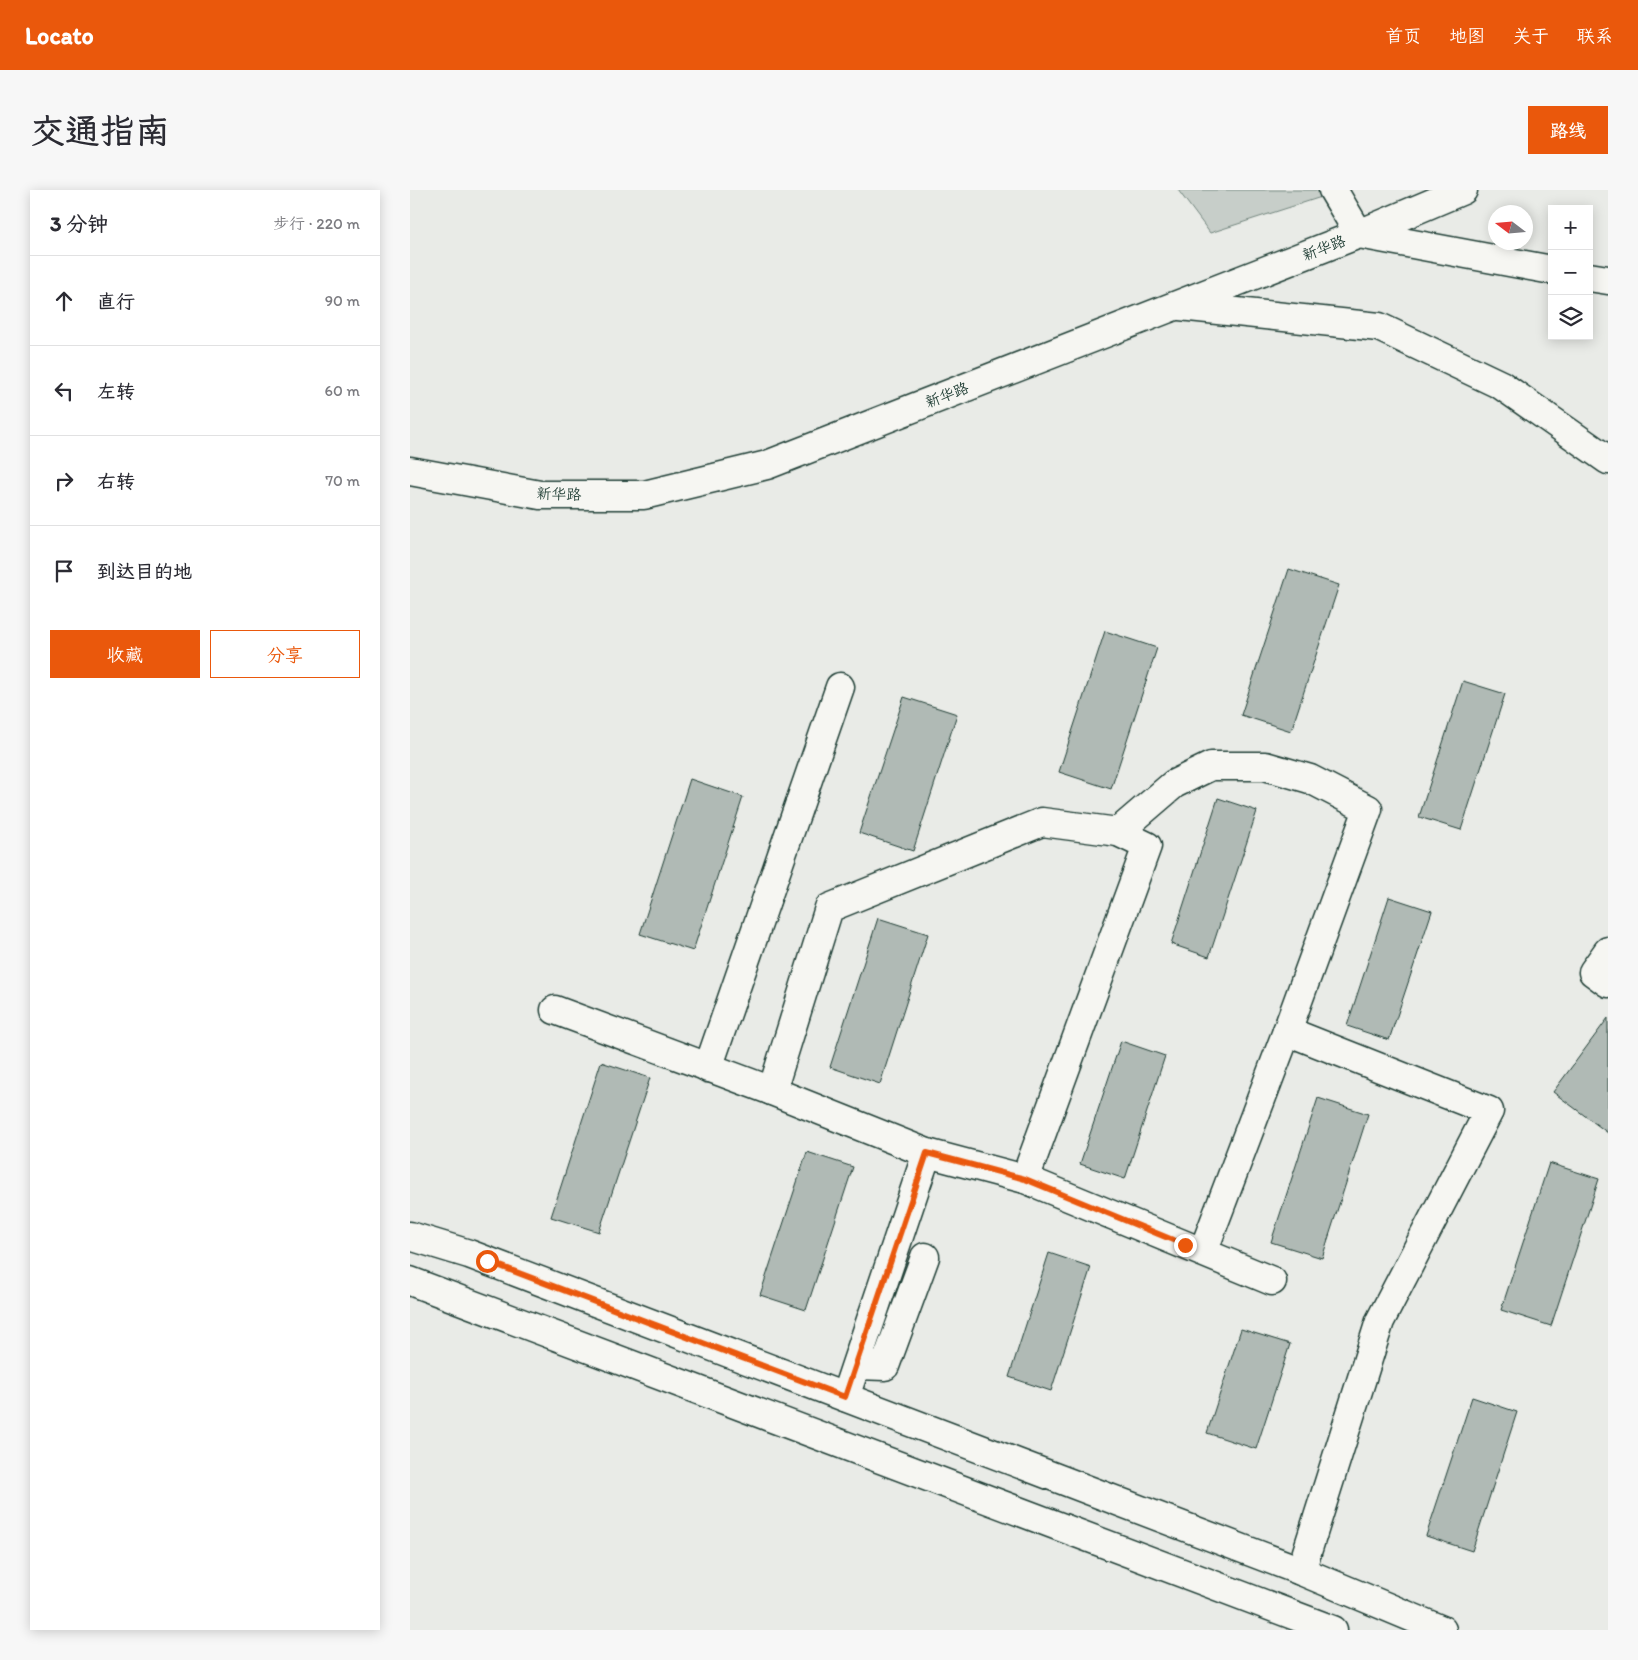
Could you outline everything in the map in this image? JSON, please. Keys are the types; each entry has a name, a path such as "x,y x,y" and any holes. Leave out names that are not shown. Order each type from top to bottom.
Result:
{"street":[{"name":"新华路","path":"410,471 540,495 644,495 767,465 1176,306 1463,190"},
{"path":"1333,192 1358,234 1548,269"},
{"path":"1593,278 1608,280"},
{"path":"1176,306 1378,327 1501,385 1608,460"},
{"path":"708,1068 840,687"},
{"path":"1118,832 1174,784 1211,766 1265,766 1310,779 1368,809 1203,1252"},
{"path":"772,1091 829,908 1042,822 1118,832 1147,846 1025,1179"},
{"path":"1608,951 1593,972 1608,983"},
{"path":"555,1010 772,1091 927,1153 1025,1179 1272,1281"},
{"path":"1287,1030 1489,1111 1380,1321 1301,1571"},
{"path":"845,1397 927,1153"},
{"path":"410,1236 469,1254 1301,1571 1442,1630"},
{"path":"857,1365 885,1366 925,1257"},
{"path":"410,1280 1333,1630"}],"shaded area":[{"path":"1178,190 1343,190 1210,233"}],"building":[{"path":"1289,569 1339,585 1291,731 1241,715"},
{"path":"1105,631 1157,648 1111,789 1059,772"},
{"path":"1463,681 1505,694 1461,830 1419,817"},
{"path":"904,697 957,714 913,851 859,833"},
{"path":"690,779 743,797 693,951 640,934"},
{"path":"1218,798 1257,811 1209,957 1171,944"},
{"path":"1389,897 1432,911 1389,1040 1347,1026"},
{"path":"878,918 928,934 880,1084 830,1067"},
{"path":"1608,1018 1608,1133 1553,1092"},
{"path":"1121,1041 1165,1056 1125,1179 1080,1164"},
{"path":"601,1062 650,1078 599,1232 551,1217"},
{"path":"1318,1098 1368,1114 1322,1258 1271,1242"},
{"path":"807,1152 853,1167 806,1310 760,1295"},
{"path":"1549,1163 1599,1179 1551,1326 1501,1310"},
{"path":"1049,1253 1091,1267 1051,1391 1009,1377"},
{"path":"1241,1329 1290,1344 1256,1449 1207,1433"},
{"path":"1472,1397 1517,1412 1472,1551 1426,1536"}],"route":[{"path":"487,1261 845,1397 927,1153 1025,1179 1185,1245"}]}
